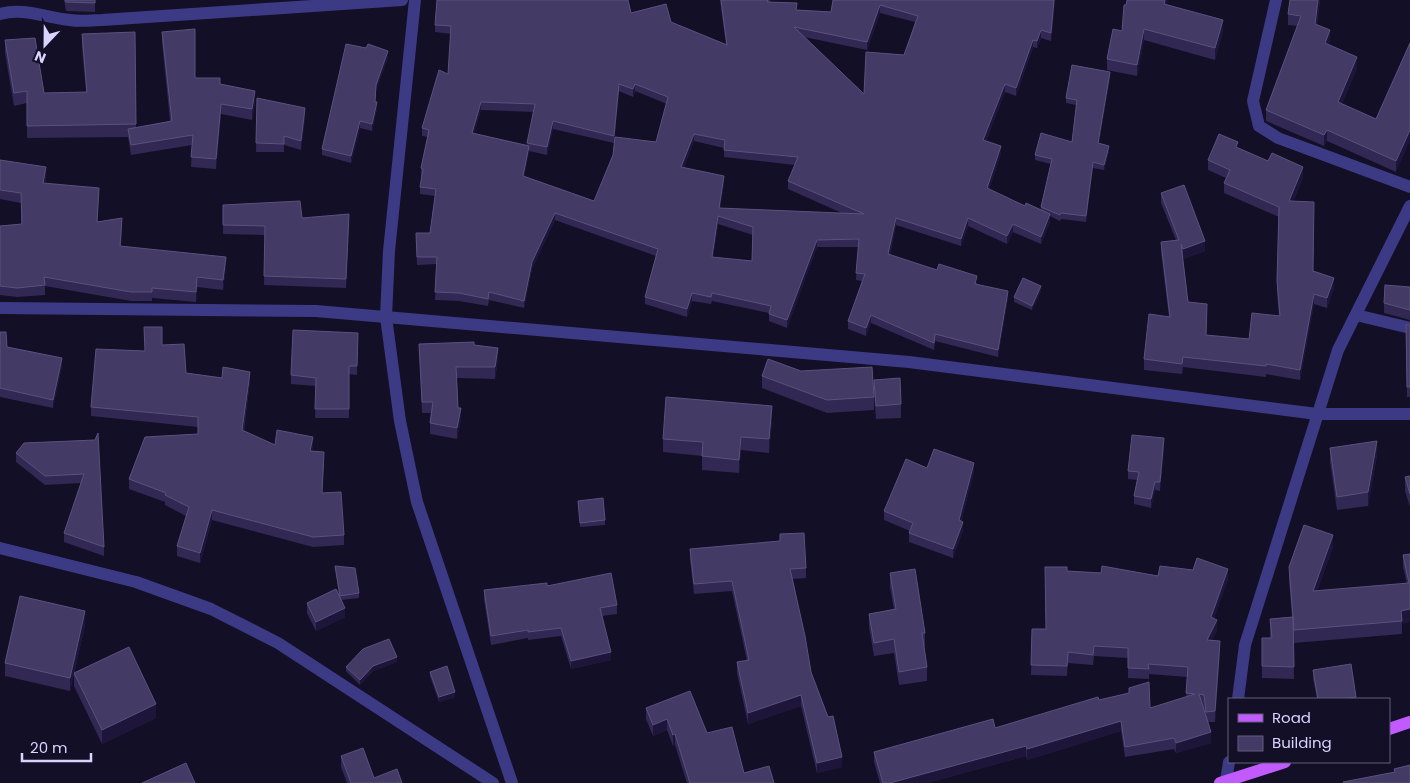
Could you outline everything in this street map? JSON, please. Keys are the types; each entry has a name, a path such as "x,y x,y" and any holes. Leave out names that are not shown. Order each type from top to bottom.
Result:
{"main road":[{"path":"1390,728 1410,722"},
{"path":"1223,782 1282,763"}],"street":[{"path":"0,14 11,10 70,20 102,20 402,0"},
{"path":"415,0 389,251 386,317 400,421 417,502 512,783"},
{"path":"1276,0 1252,102 1258,126 1278,138 1410,187"},
{"path":"1238,698 1245,645 1338,350 1410,206"},
{"path":"0,308 316,311 909,362 1317,414 1410,414"},
{"path":"1356,315 1410,328"},
{"path":"0,548 136,582 211,609 278,643 493,783"},
{"path":"1223,782 1229,763"}],"building":[{"path":"65,0 95,0 95,3 66,2"},
{"path":"437,0 628,0 631,13 666,4 671,22 727,45 721,0 768,0 767,2 797,3 796,10 831,12 833,0 1054,0 1051,33 1041,30 1037,41 1033,40 1016,88 1005,84 983,140 1001,146 987,188 1025,206 1026,203 1050,214 1041,237 1013,224 1007,236 968,218 961,239 896,218 888,254 937,270 939,264 977,276 975,284 1008,291 998,350 935,334 934,343 871,315 866,328 848,321 865,274 856,273 859,239 817,240 787,320 769,314 771,306 712,293 711,297 692,293 687,309 645,297 658,249 555,213 532,262 524,301 489,292 488,299 459,293 435,292 437,257 417,257 416,233 430,233 436,189 420,187 423,169 421,168 429,130 422,128 439,70 448,74 451,26 435,25","holes":["880,5 918,16 904,55 866,52 864,94 794,27 867,42","619,84 633,89 635,84 668,97 656,142 615,137 613,155 594,201 523,176 529,146 472,133 481,102 535,104 527,143 547,147 553,121 614,136","694,134 725,140 724,150 798,157 788,181 864,214 719,208 724,176 681,167","718,216 753,227 752,261 712,257"]},
{"path":"1127,0 1165,0 1164,4 1223,20 1215,48 1144,29 1137,65 1107,59 1113,29 1122,31 1124,5 1126,5"},
{"path":"1290,0 1318,0 1315,24 1330,30 1325,43 1357,57 1338,102 1376,119 1410,43 1410,130 1396,161 1327,130 1324,135 1266,110 1301,16 1288,14"},
{"path":"195,29 195,78 220,78 220,84 255,91 252,109 221,104 216,159 191,157 193,135 131,145 128,129 172,121 162,32"},
{"path":"135,32 136,124 27,126 27,91 14,93 5,40 35,38 44,93 87,92 82,34"},
{"path":"346,44 366,48 368,44 388,51 376,85 375,102 377,102 372,124 360,121 351,156 322,149"},
{"path":"1072,65 1110,72 1098,143 1109,146 1104,165 1093,162 1086,216 1061,213 1060,215 1041,207 1052,159 1035,155 1041,133 1072,142 1077,100 1066,98"},
{"path":"257,98 305,108 301,141 284,136 284,144 256,143"},
{"path":"1219,134 1238,142 1236,147 1268,161 1272,153 1303,167 1289,201 1314,202 1313,271 1334,278 1327,298 1314,294 1300,370 1266,364 1266,366 1183,357 1182,364 1144,359 1149,314 1170,317 1161,242 1179,240 1161,193 1184,185 1205,241 1183,249 1181,244 1188,302 1207,304 1206,335 1249,339 1252,313 1280,316 1277,281 1279,207 1224,183 1230,170 1208,160"},
{"path":"0,160 46,167 43,183 99,188 97,222 122,218 120,246 226,257 223,280 197,277 196,292 152,288 152,292 131,292 44,277 45,285 17,288 0,286 0,226 22,224 21,193 0,190"},
{"path":"300,201 302,218 349,214 346,279 264,276 265,226 223,225 223,205"},
{"path":"1023,278 1041,286 1032,306 1014,297"},
{"path":"1385,285 1410,287 1410,310 1384,303"},
{"path":"1406,325 1410,325 1410,387 1407,387"},
{"path":"144,327 162,327 162,345 184,344 186,373 222,378 223,367 250,372 242,430 275,445 277,430 313,437 310,451 324,452 322,493 341,492 344,535 313,537 212,510 200,553 177,546 189,507 165,495 166,493 129,479 145,437 198,434 198,417 91,407 96,349 145,351"},
{"path":"293,330 358,333 357,366 349,366 349,409 315,409 316,378 291,375"},
{"path":"0,332 6,332 7,347 62,358 53,400 0,388"},
{"path":"474,342 474,345 498,348 495,367 456,367 458,408 461,408 457,428 430,423 433,402 422,402 419,344"},
{"path":"768,359 801,371 872,367 874,397 827,400 762,376"},
{"path":"900,378 901,404 876,406 874,380"},
{"path":"666,397 772,406 769,439 741,437 739,460 702,456 703,442 663,439"},
{"path":"98,433 104,547 64,533 84,474 45,476 16,453 24,443 95,440"},
{"path":"1132,435 1164,438 1160,482 1155,482 1151,499 1134,496 1139,472 1128,471"},
{"path":"1377,441 1368,492 1337,497 1330,448"},
{"path":"934,449 974,463 959,520 963,522 953,549 909,533 913,523 884,511 906,459 927,468"},
{"path":"1410,476 1410,494 1405,477"},
{"path":"603,498 605,520 580,523 578,501"},
{"path":"1304,525 1333,535 1313,591 1409,583 1403,555 1410,554 1410,609 1401,611 1402,621 1294,630 1289,567"},
{"path":"804,533 806,568 790,569 811,672 828,717 833,716 842,757 817,763 801,695 748,713 737,662 749,660 732,581 694,584 690,549 780,541 780,534"},
{"path":"1197,558 1228,569 1211,617 1217,620 1207,640 1220,641 1215,711 1206,712 1204,695 1199,694 1211,732 1176,743 1174,738 1125,747 1121,721 1027,749 1026,746 890,783 883,783 874,752 993,719 995,728 1098,697 1099,700 1129,693 1129,688 1149,682 1150,708 1195,694 1186,693 1188,667 1148,664 1149,669 1128,668 1128,648 1094,646 1093,655 1068,652 1067,666 1031,665 1032,629 1046,629 1045,567 1067,567 1067,571 1101,573 1102,566 1158,576 1160,566 1193,570"},
{"path":"335,566 355,568 359,593 340,596"},
{"path":"915,569 925,633 922,633 927,667 899,672 894,639 874,643 869,614 896,609 890,573"},
{"path":"611,573 617,605 600,608 611,652 571,661 561,628 528,632 528,630 491,636 484,590 547,583 547,586"},
{"path":"336,589 345,608 316,622 307,603"},
{"path":"20,596 85,611 70,678 5,663"},
{"path":"1293,617 1294,667 1262,666 1262,638 1272,638 1270,619"},
{"path":"389,639 397,657 373,666 360,680 346,667 363,649"},
{"path":"129,647 156,704 102,730 74,673"},
{"path":"1351,664 1356,697 1318,698 1313,670"},
{"path":"447,666 455,692 439,697 430,672"},
{"path":"690,691 707,733 732,727 744,773 769,766 774,783 690,783 675,734 673,735 667,719 653,725 646,708"},
{"path":"363,748 374,778 397,769 402,783 351,783 341,756"},
{"path":"186,763 195,783 142,783"},
{"path":"1410,765 1410,783 1343,782 1395,772 1394,769"}]}
